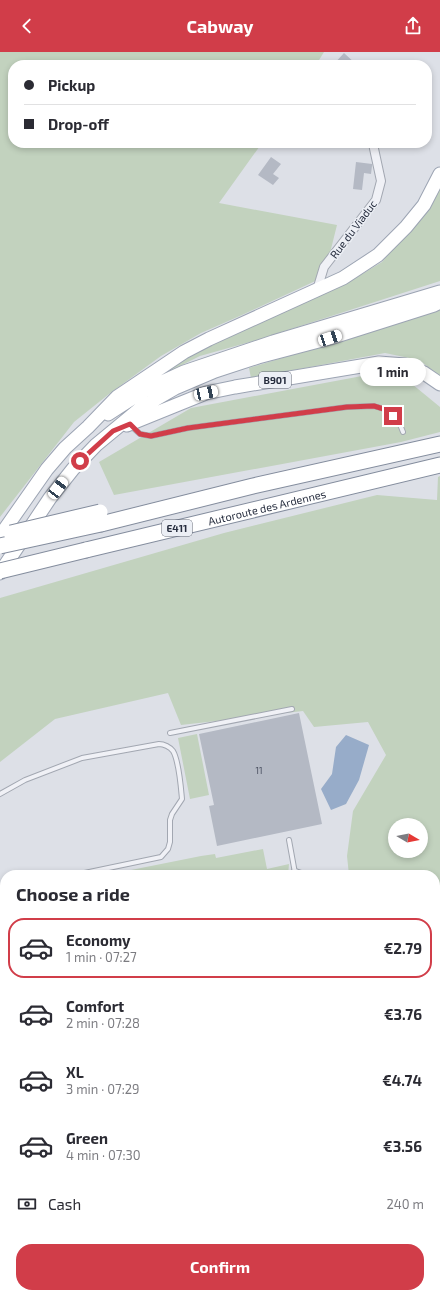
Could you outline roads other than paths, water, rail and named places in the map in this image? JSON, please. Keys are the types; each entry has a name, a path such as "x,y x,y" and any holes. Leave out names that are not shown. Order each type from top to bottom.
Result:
{"highway":[{"name":"Autoroute des Ardennes","path":"0,546 100,518 253,486 440,444"},
{"name":"Autoroute des Ardennes","path":"0,572 440,465"},
{"name":"B901","path":"0,536 100,518"}],"main road":[{"name":"B901","path":"0,536 47,469 117,397 184,352 209,339 343,278 378,255 406,228 424,204 440,174"},
{"name":"B901","path":"88,427 145,390 184,372 273,342 436,298"},
{"name":"B901","path":"0,572 50,498 73,469 96,445 142,407 166,393 215,371 258,357 330,338 436,298"},
{"name":"B901","path":"113,431 206,393 379,363 405,365 424,373 440,384"}],"street":[{"name":"Rue du Viaduc","path":"317,290 324,266 376,200 381,181 374,148"}],"lane":[{"path":"130,424 140,434 151,436 188,428 347,407 374,406 387,410 399,422 403,432"},
{"path":"170,733 292,709"},
{"path":"0,794 25,780 82,758 164,744 173,752 181,785 182,799 172,814 170,820 170,842 168,850 161,857 99,870"},
{"path":"289,840 296,870"}],"water":[{"path":"346,735 369,745 359,780 346,804 331,810 321,789 332,774 336,747"}]}
